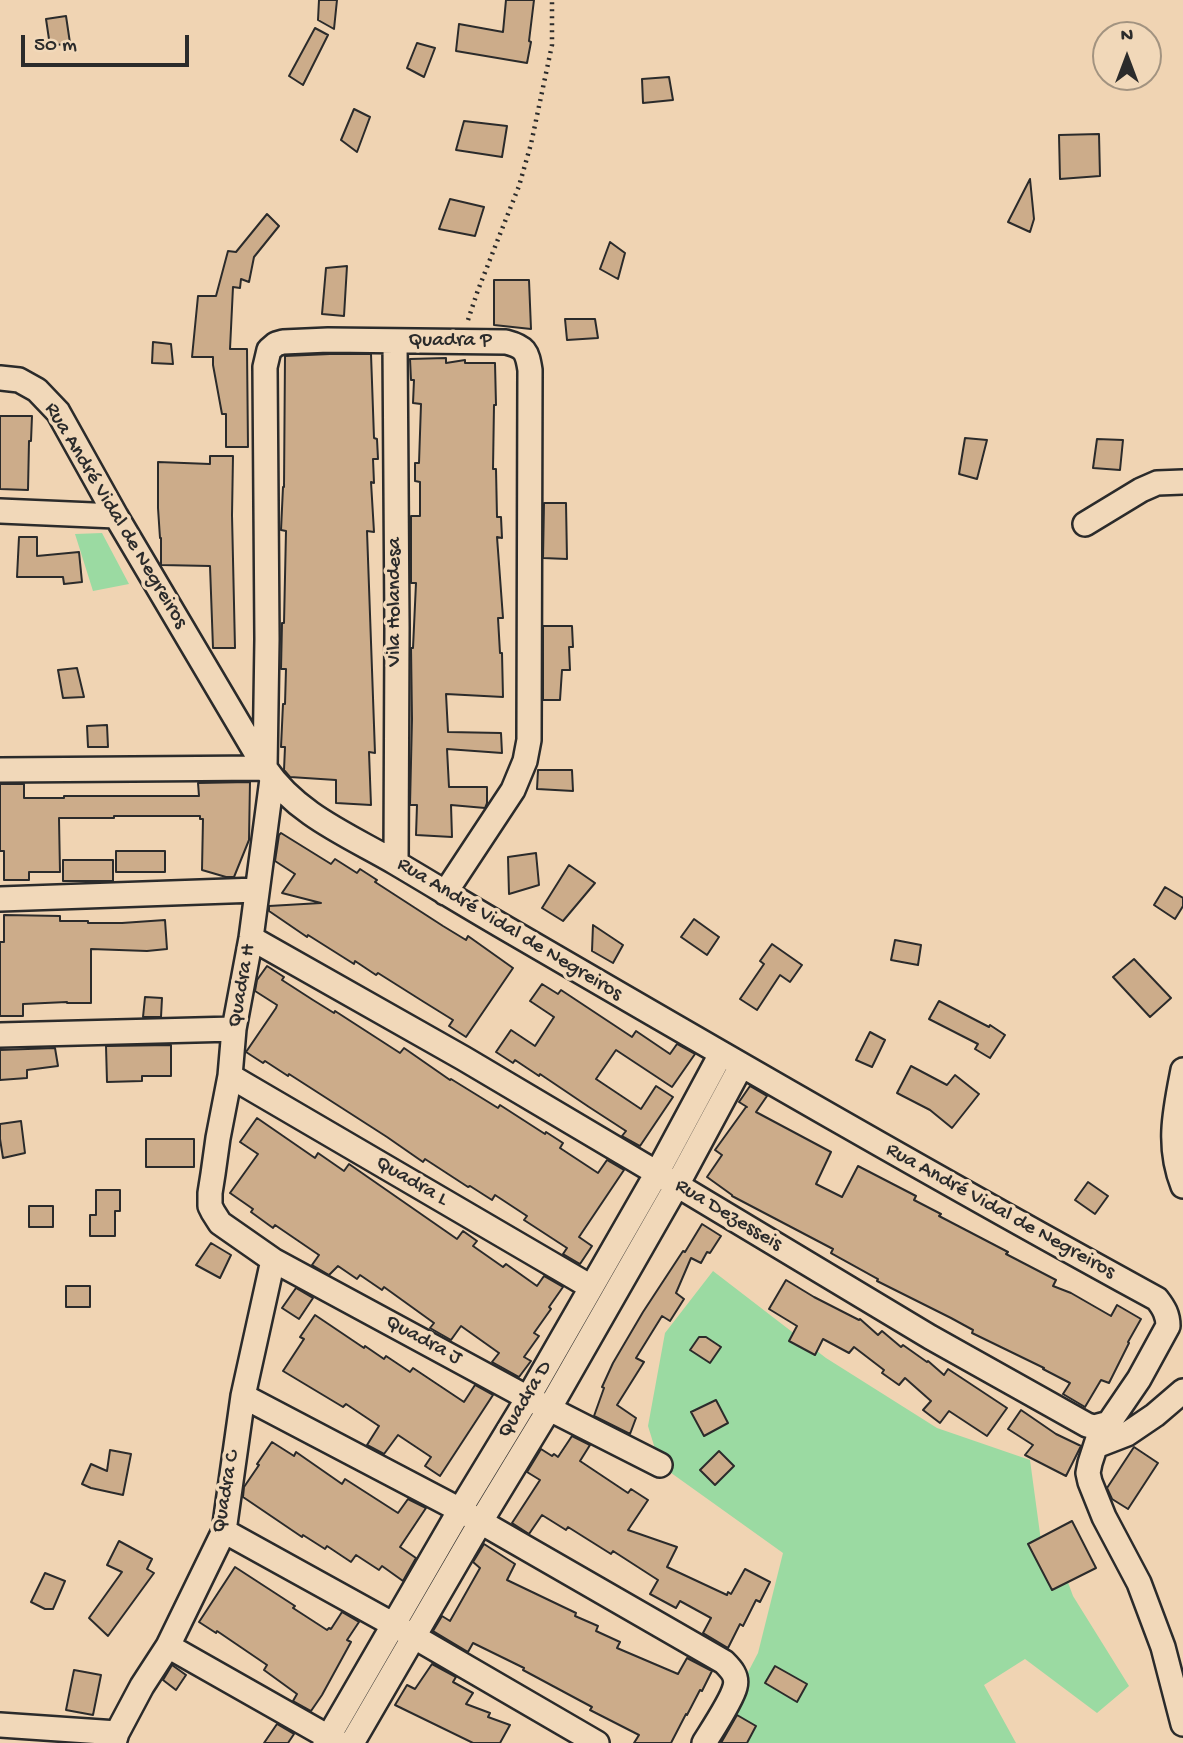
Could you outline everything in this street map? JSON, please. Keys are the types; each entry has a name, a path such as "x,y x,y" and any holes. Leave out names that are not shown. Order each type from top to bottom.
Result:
{"street":[{"name":"Quadra P","path":"268,773 266,357 269,350 283,341 328,340 506,342 518,345 528,357 530,370 529,740 525,761 513,790 445,893"},
{"name":"Vila Holandesa","path":"395,341 396,863"},
{"name":"Rua André Vidal de Negreiros","path":"0,378 19,380 37,390 58,412 116,516 268,773 292,800 317,818 741,1066 1157,1299 1168,1316 1168,1326 1139,1379 1099,1436"},
{"path":"1085,524 1157,483 1183,482"},
{"path":"0,511 116,516"},
{"path":"0,769 268,773"},
{"name":"Quadra H","path":"211,1193 230,1076 234,1029 251,938 268,773"},
{"path":"0,899 257,890"},
{"name":"Rua Dezesseis","path":"251,938 474,1065 930,1338 1060,1411 1094,1427 1099,1436"},
{"path":"0,1035 234,1029"},
{"name":"Quadra D","path":"331,1741 460,1510 528,1398 657,1173 721,1054"},
{"name":"Quadra D","path":"352,1743 549,1409 677,1185 741,1066"},
{"path":"1183,1070 1174,1116 1173,1142 1183,1186"},
{"name":"Quadra L","path":"230,1076 591,1287"},
{"name":"Quadra J","path":"211,1193 211,1206 220,1223 273,1260 528,1398 660,1465"},
{"name":"Quadra C","path":"116,1738 142,1686 168,1646 224,1531 243,1396 273,1260"},
{"path":"1183,1391 1127,1434 1099,1436 1088,1473 1104,1517 1142,1592 1163,1647 1183,1724"},
{"path":"243,1396 481,1521 723,1662 732,1669 735,1687 704,1743"},
{"path":"224,1531 394,1625 597,1743"},
{"path":"168,1646 331,1741"},
{"path":"0,1725 116,1738"}],"path":[{"path":"461,341 519,186 531,144 552,45 552,0"}],"green space":[{"path":"102,533 129,584 93,591 75,534"},
{"path":"713,1271 826,1358 937,1428 1030,1460 1041,1541 1062,1566 1073,1596 1129,1686 1097,1713 1025,1659 984,1685 1016,1743 711,1743 758,1653 783,1553 660,1465 648,1426 665,1333"}],"building":[{"path":"319,0 337,0 334,29 318,20"},
{"path":"506,0 534,0 527,63 456,51 459,24 503,32"},
{"path":"66,16 70,43 50,46 46,19"},
{"path":"315,28 328,35 303,85 289,76"},
{"path":"417,43 435,48 424,77 407,68"},
{"path":"669,77 673,100 643,103 642,79"},
{"path":"354,109 370,117 357,152 341,140"},
{"path":"464,121 507,126 502,157 456,150"},
{"path":"1099,134 1100,176 1060,179 1059,135"},
{"path":"1030,179 1034,219 1030,232 1008,222"},
{"path":"450,199 484,207 475,236 439,229"},
{"path":"267,214 279,226 254,257 249,282 241,279 240,288 233,287 230,349 247,349 248,447 226,447 226,414 222,414 213,357 192,357 198,296 216,296 228,251 236,252"},
{"path":"610,242 625,253 618,279 600,269"},
{"path":"347,266 344,316 322,314 326,268"},
{"path":"494,280 529,280 531,329 494,325"},
{"path":"565,319 595,319 598,338 567,340"},
{"path":"153,342 171,344 173,364 152,363"},
{"path":"371,354 374,438 377,439 378,459 373,459 374,483 371,482 374,532 367,531 375,753 369,752 371,805 336,803 336,780 290,777 284,770 285,747 281,747 286,669 281,669 286,531 281,530 285,356"},
{"path":"446,358 446,363 465,360 465,363 495,363 493,469 496,469 497,517 501,517 502,538 497,537 503,618 498,618 503,697 446,694 448,732 501,733 502,753 447,749 449,787 487,787 485,808 451,805 452,837 416,835 417,805 410,805 411,648 416,583 411,583 411,516 420,516 420,482 415,481 415,463 419,463 421,404 413,403 414,380 411,380 410,359"},
{"path":"0,416 32,416 28,490 0,489"},
{"path":"965,438 987,440 977,479 959,474"},
{"path":"1097,439 1123,440 1120,470 1093,468"},
{"path":"210,456 233,456 235,648 213,648 210,566 161,565 158,462 210,464"},
{"path":"544,503 566,503 567,559 543,558"},
{"path":"19,537 37,537 37,556 79,552 82,582 64,584 63,577 17,577"},
{"path":"543,626 572,626 570,670 562,670 560,700 543,700"},
{"path":"77,668 84,697 63,698 58,670"},
{"path":"107,725 108,747 88,747 87,726"},
{"path":"538,770 572,770 573,791 537,789"},
{"path":"250,782 249,840 234,877 202,870 203,819 200,819 200,816 114,816 59,818 60,872 29,872 29,880 4,880 4,851 0,851 0,784 24,784 24,798 64,798 199,796 198,783"},
{"path":"281,833 331,864 335,859 357,873 360,869 377,880 375,882 443,926 466,940 468,936 513,968 466,1037 449,1026 453,1020 378,973 376,975 355,961 354,964 308,935 307,937 269,911 269,906 321,903 282,893 295,874 275,861"},
{"path":"116,851 165,851 165,872 116,872"},
{"path":"536,853 539,885 509,894 508,857"},
{"path":"63,860 113,860 113,881 63,881"},
{"path":"569,865 595,883 563,921 542,908"},
{"path":"1165,887 1183,898 1183,906 1175,919 1154,905"},
{"path":"4,915 60,916 60,921 88,923 165,920 167,949 91,949 91,1003 23,1004 23,1016 0,1016 0,942 4,942"},
{"path":"694,919 719,937 707,955 681,937"},
{"path":"593,925 623,945 613,963 592,951"},
{"path":"895,940 921,945 918,965 891,960"},
{"path":"772,944 802,965 790,982 780,975 757,1010 740,999 764,964 760,961"},
{"path":"1134,959 1171,998 1150,1017 1113,977"},
{"path":"267,966 284,977 282,980 400,1053 404,1048 450,1080 498,1108 500,1105 545,1134 546,1132 563,1143 560,1148 598,1173 607,1160 624,1170 579,1237 592,1246 580,1264 563,1254 567,1248 524,1220 527,1216 495,1195 492,1200 425,1159 423,1162 289,1074 288,1076 246,1052 277,1005 255,991 257,980"},
{"path":"542,984 558,994 561,990 632,1037 636,1031 670,1054 677,1044 695,1054 672,1087 616,1050 596,1079 641,1109 656,1086 673,1097 640,1146 622,1136 626,1131 540,1074 539,1076 515,1060 513,1063 496,1052 511,1030 535,1046 554,1017 530,1001"},
{"path":"145,997 162,998 161,1017 143,1017"},
{"path":"939,1001 1005,1035 990,1058 975,1049 978,1044 929,1019"},
{"path":"870,1032 885,1040 872,1067 856,1060"},
{"path":"171,1045 171,1076 142,1076 142,1081 107,1082 106,1046"},
{"path":"55,1048 58,1066 27,1070 27,1078 0,1080 0,1050"},
{"path":"911,1066 947,1085 955,1075 979,1094 952,1128 930,1110 897,1093"},
{"path":"750,1086 767,1096 756,1112 831,1152 816,1184 842,1197 858,1166 916,1196 914,1200 941,1214 939,1216 1056,1280 1053,1286 1111,1316 1117,1305 1141,1319 1109,1383 1101,1380 1085,1407 1063,1394 1070,1383 877,1281 878,1279 831,1253 833,1249 732,1196 707,1177 722,1155 715,1150 747,1107 739,1102"},
{"path":"257,1118 315,1158 318,1153 344,1171 349,1164 457,1239 463,1231 477,1241 473,1246 503,1267 506,1264 537,1286 544,1276 563,1287 534,1333 539,1336 524,1357 531,1361 519,1377 492,1362 499,1353 461,1326 451,1340 430,1328 434,1323 384,1287 382,1290 360,1275 357,1279 338,1266 329,1275 312,1265 319,1255 275,1225 273,1228 251,1212 253,1209 230,1193 258,1154 240,1142"},
{"path":"21,1121 25,1153 3,1158 0,1124"},
{"path":"146,1139 194,1139 194,1167 146,1167"},
{"path":"1088,1182 1108,1196 1095,1214 1075,1200"},
{"path":"96,1190 120,1190 120,1211 115,1211 115,1236 90,1236 90,1215 96,1215"},
{"path":"29,1206 53,1206 53,1227 29,1227"},
{"path":"702,1224 721,1236 701,1263 691,1258 676,1293 684,1299 670,1321 662,1316 636,1358 644,1362 617,1405 636,1418 630,1434 594,1416 604,1388 602,1387 643,1312"},
{"path":"211,1243 231,1255 220,1278 196,1265"},
{"path":"786,1280 860,1319 878,1335 882,1331 901,1347 903,1345 928,1361 944,1375 948,1369 1007,1408 987,1436 949,1411 940,1423 923,1410 931,1401 905,1378 899,1385 854,1347 849,1353 823,1339 815,1355 789,1341 797,1326 769,1309"},
{"path":"66,1286 90,1286 90,1307 66,1307"},
{"path":"296,1288 313,1298 299,1319 282,1308"},
{"path":"315,1315 364,1348 365,1346 384,1359 386,1356 410,1372 413,1368 464,1402 475,1385 493,1395 440,1476 425,1466 431,1457 398,1435 384,1454 367,1445 379,1426 346,1404 343,1407 283,1371 304,1339 300,1337"},
{"path":"699,1337 706,1337 721,1347 710,1363 690,1350"},
{"path":"716,1400 728,1423 704,1436 691,1412"},
{"path":"1021,1410 1056,1434 1081,1446 1066,1476 1025,1455 1033,1445 1008,1429"},
{"path":"572,1436 590,1445 580,1461 628,1493 631,1489 648,1500 628,1530 677,1547 667,1567 727,1595 728,1592 731,1594 745,1569 770,1582 760,1602 756,1600 743,1626 740,1624 728,1648 703,1633 711,1618 680,1601 676,1608 650,1594 658,1580 613,1551 611,1554 568,1527 566,1530 542,1515 529,1534 512,1523 540,1480 527,1472 541,1449 558,1457"},
{"path":"272,1442 294,1456 296,1452 342,1484 345,1479 398,1513 408,1499 426,1508 400,1547 416,1558 403,1581 382,1566 379,1570 356,1555 351,1562 327,1546 325,1549 303,1535 302,1537 243,1497 244,1487"},
{"path":"1134,1447 1158,1463 1128,1509 1112,1499 1107,1488"},
{"path":"110,1450 131,1454 123,1495 82,1484 91,1464 107,1471"},
{"path":"719,1451 734,1466 715,1485 700,1470"},
{"path":"1072,1521 1096,1568 1052,1590 1028,1544"},
{"path":"119,1541 152,1559 147,1569 154,1573 108,1636 89,1618 122,1572 107,1565"},
{"path":"484,1544 515,1564 507,1580 598,1626 596,1631 620,1642 617,1648 678,1674 687,1658 712,1671 671,1743 634,1743 639,1735 590,1710 592,1707 523,1670 524,1668 473,1643 468,1652 433,1631 442,1616 450,1621 480,1568 473,1562"},
{"path":"235,1567 327,1630 331,1629 342,1612 359,1622 347,1640 351,1642 311,1711 293,1701 297,1694 264,1670 267,1665 199,1622"},
{"path":"45,1573 65,1581 53,1609 45,1609 31,1602"},
{"path":"432,1664 456,1677 453,1682 473,1693 466,1704 490,1713 488,1717 510,1725 500,1743 473,1743 395,1705 407,1685 415,1689"},
{"path":"172,1665 186,1675 176,1690 163,1680"},
{"path":"775,1666 807,1684 797,1702 765,1683"},
{"path":"74,1670 101,1675 93,1715 66,1710"},
{"path":"737,1715 756,1726 747,1743 721,1743"},
{"path":"277,1724 294,1734 288,1743 264,1743"}]}
